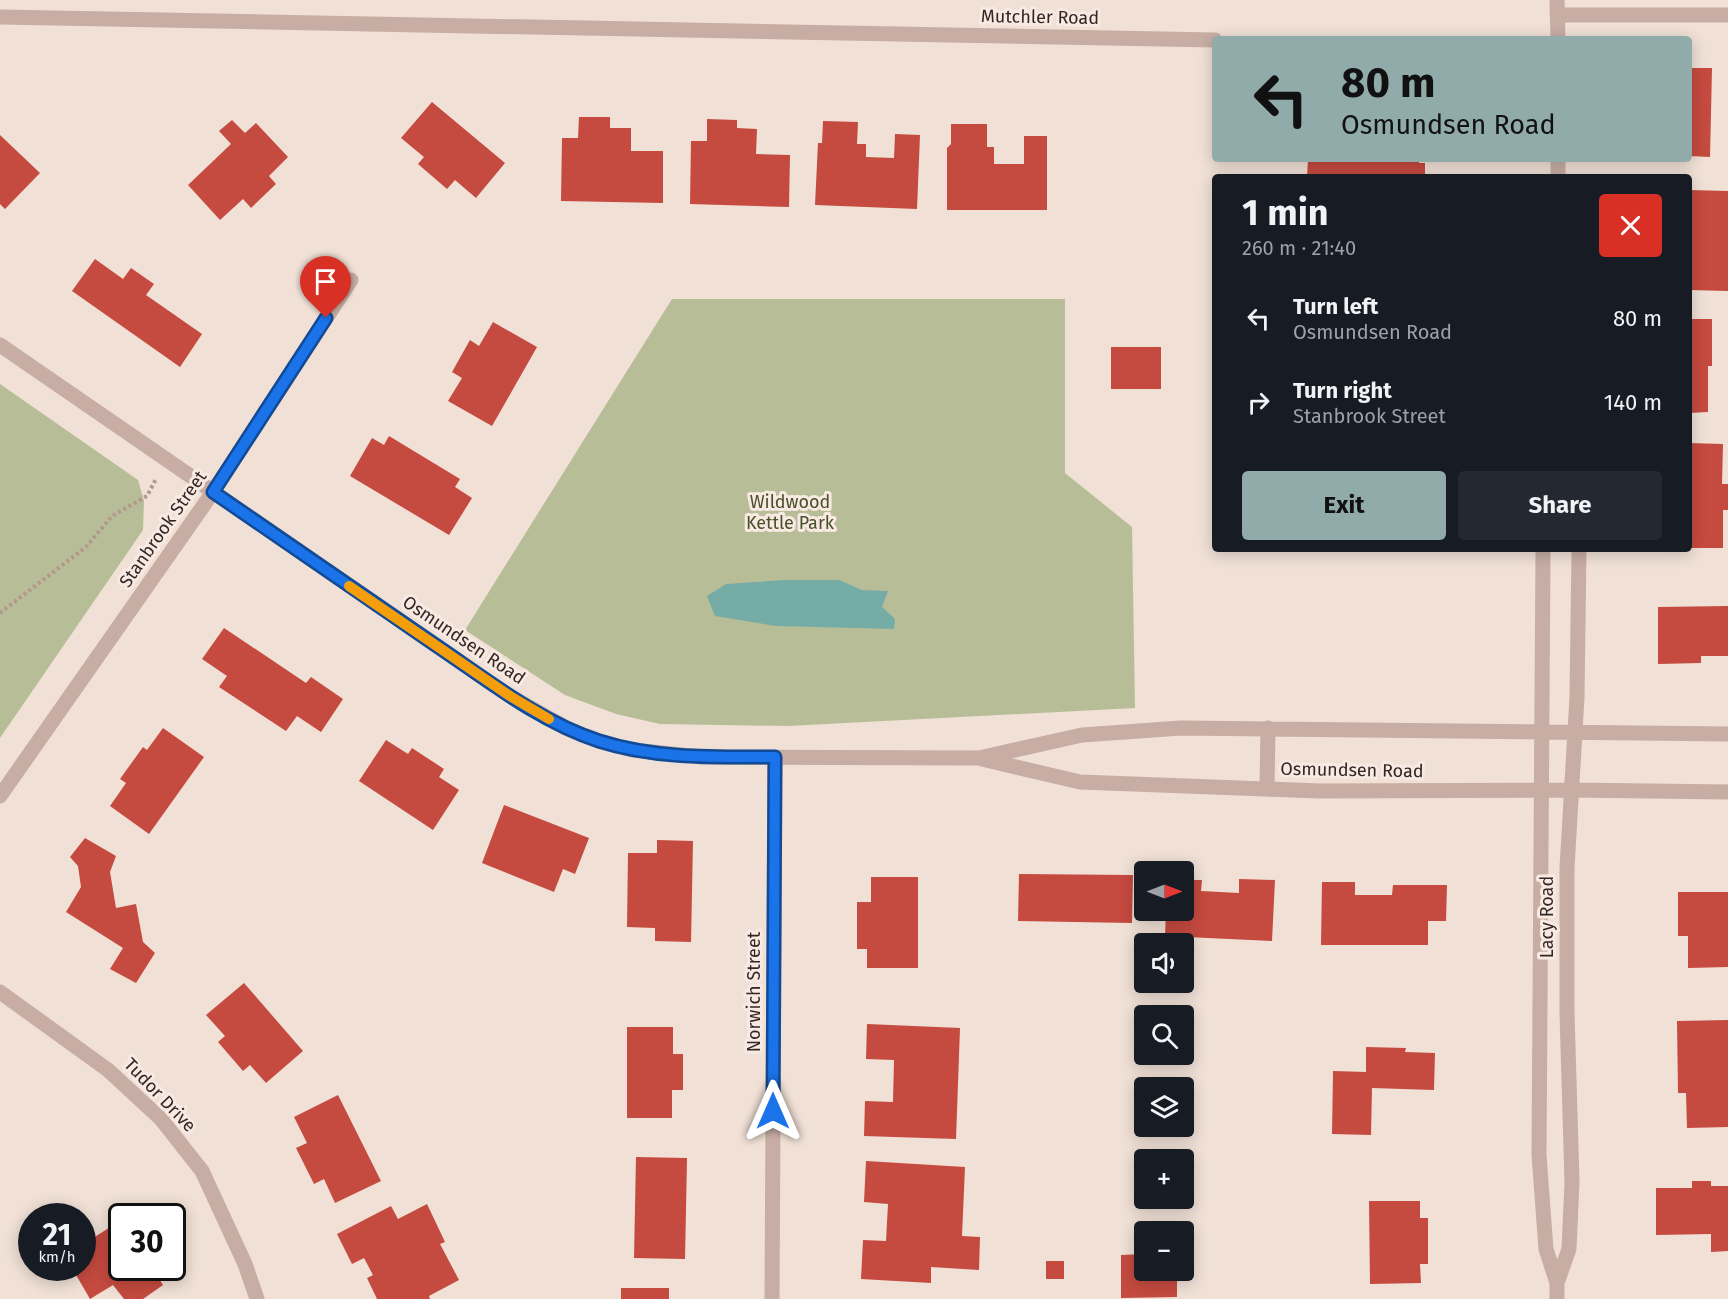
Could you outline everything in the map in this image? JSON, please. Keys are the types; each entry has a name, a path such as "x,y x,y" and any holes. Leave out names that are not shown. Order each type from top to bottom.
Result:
{"street":[{"path":"1558,36 1557,7 1728,15"},
{"name":"Mutchler Road","path":"0,17 1212,40"},
{"name":"Stanbrook Street","path":"0,796 213,492 351,280"},
{"name":"Osmundsen Road","path":"0,345 510,696 568,729 632,750 702,757 979,758 1082,735 1181,728 1728,734"},
{"name":"Lacy Road","path":"1543,552 1539,1155 1545,1249 1557,1291"},
{"name":"Lacy Road","path":"1557,1291 1569,1249 1572,1182 1567,1013 1567,868 1575,733 1579,552"},
{"path":"1267,789 1268,728"},
{"name":"Norwich Street","path":"772,1299 775,757"},
{"name":"Osmundsen Road","path":"979,758 1080,782 1320,791 1728,792"},
{"name":"Tudor Drive","path":"0,992 108,1070 161,1119 202,1171 245,1264 257,1299"}],"path":[{"path":"0,613 86,547 112,516 147,496 166,460"}],"green space":[{"name":"Wildwood Kettle Park","path":"672,299 1065,299 1065,473 1132,527 1135,708 788,726 660,724 616,714 565,695 465,630"},
{"path":"0,384 138,480 144,501 143,530 0,738"}],"water":[{"path":"784,580 839,580 862,590 888,591 882,607 895,619 894,629 776,626 715,616 707,596 726,584"}],"building":[{"path":"1692,68 1712,68 1710,157 1692,156"},
{"path":"432,102 505,163 476,198 455,180 447,189 418,164 424,157 401,138"},
{"path":"579,117 610,117 610,128 631,128 631,151 663,151 663,203 561,201 562,138 578,138"},
{"path":"707,119 737,120 737,128 757,129 756,154 790,155 789,207 690,204 691,141 707,141"},
{"path":"232,120 245,133 256,123 288,157 269,176 276,184 251,208 243,199 220,220 188,185 231,144 219,131"},
{"path":"823,121 858,122 857,144 866,144 866,157 894,158 895,134 920,135 917,209 815,205 818,143 822,143"},
{"path":"951,124 987,124 987,147 994,147 994,164 1024,164 1024,136 1047,136 1047,210 947,210 947,148 951,144"},
{"path":"0,135 40,173 5,209 0,204"},
{"path":"1308,162 1425,163 1425,174 1307,174"},
{"path":"1692,190 1728,191 1728,291 1692,290"},
{"path":"95,259 123,279 131,268 154,284 146,295 202,334 180,367 72,291"},
{"path":"1692,319 1712,319 1712,366 1708,366 1708,412 1692,413"},
{"path":"493,322 537,347 492,426 448,401 462,378 452,372 470,340 479,346"},
{"path":"1111,347 1161,347 1161,389 1111,389"},
{"path":"389,436 460,479 455,487 472,498 449,535 350,476 372,438 384,445"},
{"path":"1692,443 1723,444 1722,484 1728,484 1728,510 1723,510 1723,548 1692,548"},
{"path":"1728,606 1728,656 1701,656 1701,663 1658,664 1658,607"},
{"path":"224,628 306,683 311,677 343,699 321,732 297,716 286,731 219,687 227,676 202,659"},
{"path":"163,728 204,757 149,834 110,806 126,783 120,779 143,747 147,750"},
{"path":"386,740 408,754 412,748 444,769 439,777 459,790 433,830 359,781"},
{"path":"504,805 589,838 575,874 563,869 554,892 482,863"},
{"path":"85,838 116,856 110,872 116,908 136,904 143,942 155,953 136,983 110,969 123,948 66,912 81,887 78,866 70,857"},
{"path":"657,840 693,841 691,942 655,941 655,928 627,927 628,853 657,853"},
{"path":"1019,874 1133,875 1132,923 1018,921"},
{"path":"871,877 918,877 918,968 867,968 867,949 857,949 857,902 871,902"},
{"path":"1239,879 1275,880 1272,941 1194,937 1194,933 1165,933 1166,921 1194,921 1194,880 1202,880 1201,891 1239,893"},
{"path":"1322,882 1355,882 1355,895 1392,895 1393,885 1447,885 1446,921 1428,921 1428,945 1321,945"},
{"path":"1678,892 1728,892 1728,967 1688,968 1688,936 1678,936"},
{"path":"244,983 303,1051 266,1083 250,1065 243,1071 218,1042 225,1036 206,1015"},
{"path":"1728,1020 1728,1127 1687,1128 1686,1093 1678,1093 1677,1021"},
{"path":"867,1024 960,1028 956,1139 864,1136 865,1101 893,1102 894,1060 866,1059"},
{"path":"627,1027 673,1027 673,1054 683,1054 683,1090 672,1090 672,1118 627,1118"},
{"path":"1366,1047 1406,1048 1405,1052 1435,1053 1434,1090 1372,1088 1371,1135 1332,1134 1333,1071 1366,1072"},
{"path":"338,1095 381,1181 335,1203 324,1179 314,1184 296,1148 307,1143 294,1117"},
{"path":"636,1157 687,1158 685,1259 634,1258"},
{"path":"866,1161 965,1167 962,1236 980,1237 979,1270 931,1267 931,1283 861,1279 863,1240 886,1241 888,1204 864,1202"},
{"path":"1692,1181 1711,1181 1711,1186 1728,1186 1728,1251 1711,1252 1711,1234 1656,1235 1656,1188 1692,1188"},
{"path":"1369,1201 1420,1201 1420,1218 1428,1218 1428,1264 1420,1264 1421,1283 1370,1284"},
{"path":"427,1204 445,1242 440,1244 459,1280 429,1296 430,1299 377,1299 367,1278 373,1275 364,1258 352,1264 337,1234 391,1206 398,1219"},
{"path":"108,1229 108,1281 160,1281 163,1285 143,1299 124,1299 113,1285 90,1299 80,1281 96,1281 96,1236"},
{"path":"1134,1254 1134,1281 1177,1281 1177,1297 1121,1298 1121,1255"},
{"path":"1046,1261 1064,1261 1064,1279 1046,1279"},
{"path":"621,1288 669,1288 669,1299 621,1299"}],"slow traffic":[{"path":"349,586 510,696 549,719"}],"route":[{"path":"326,318 213,492 510,696 568,729 632,750 702,757 775,757 773,1111"}]}
